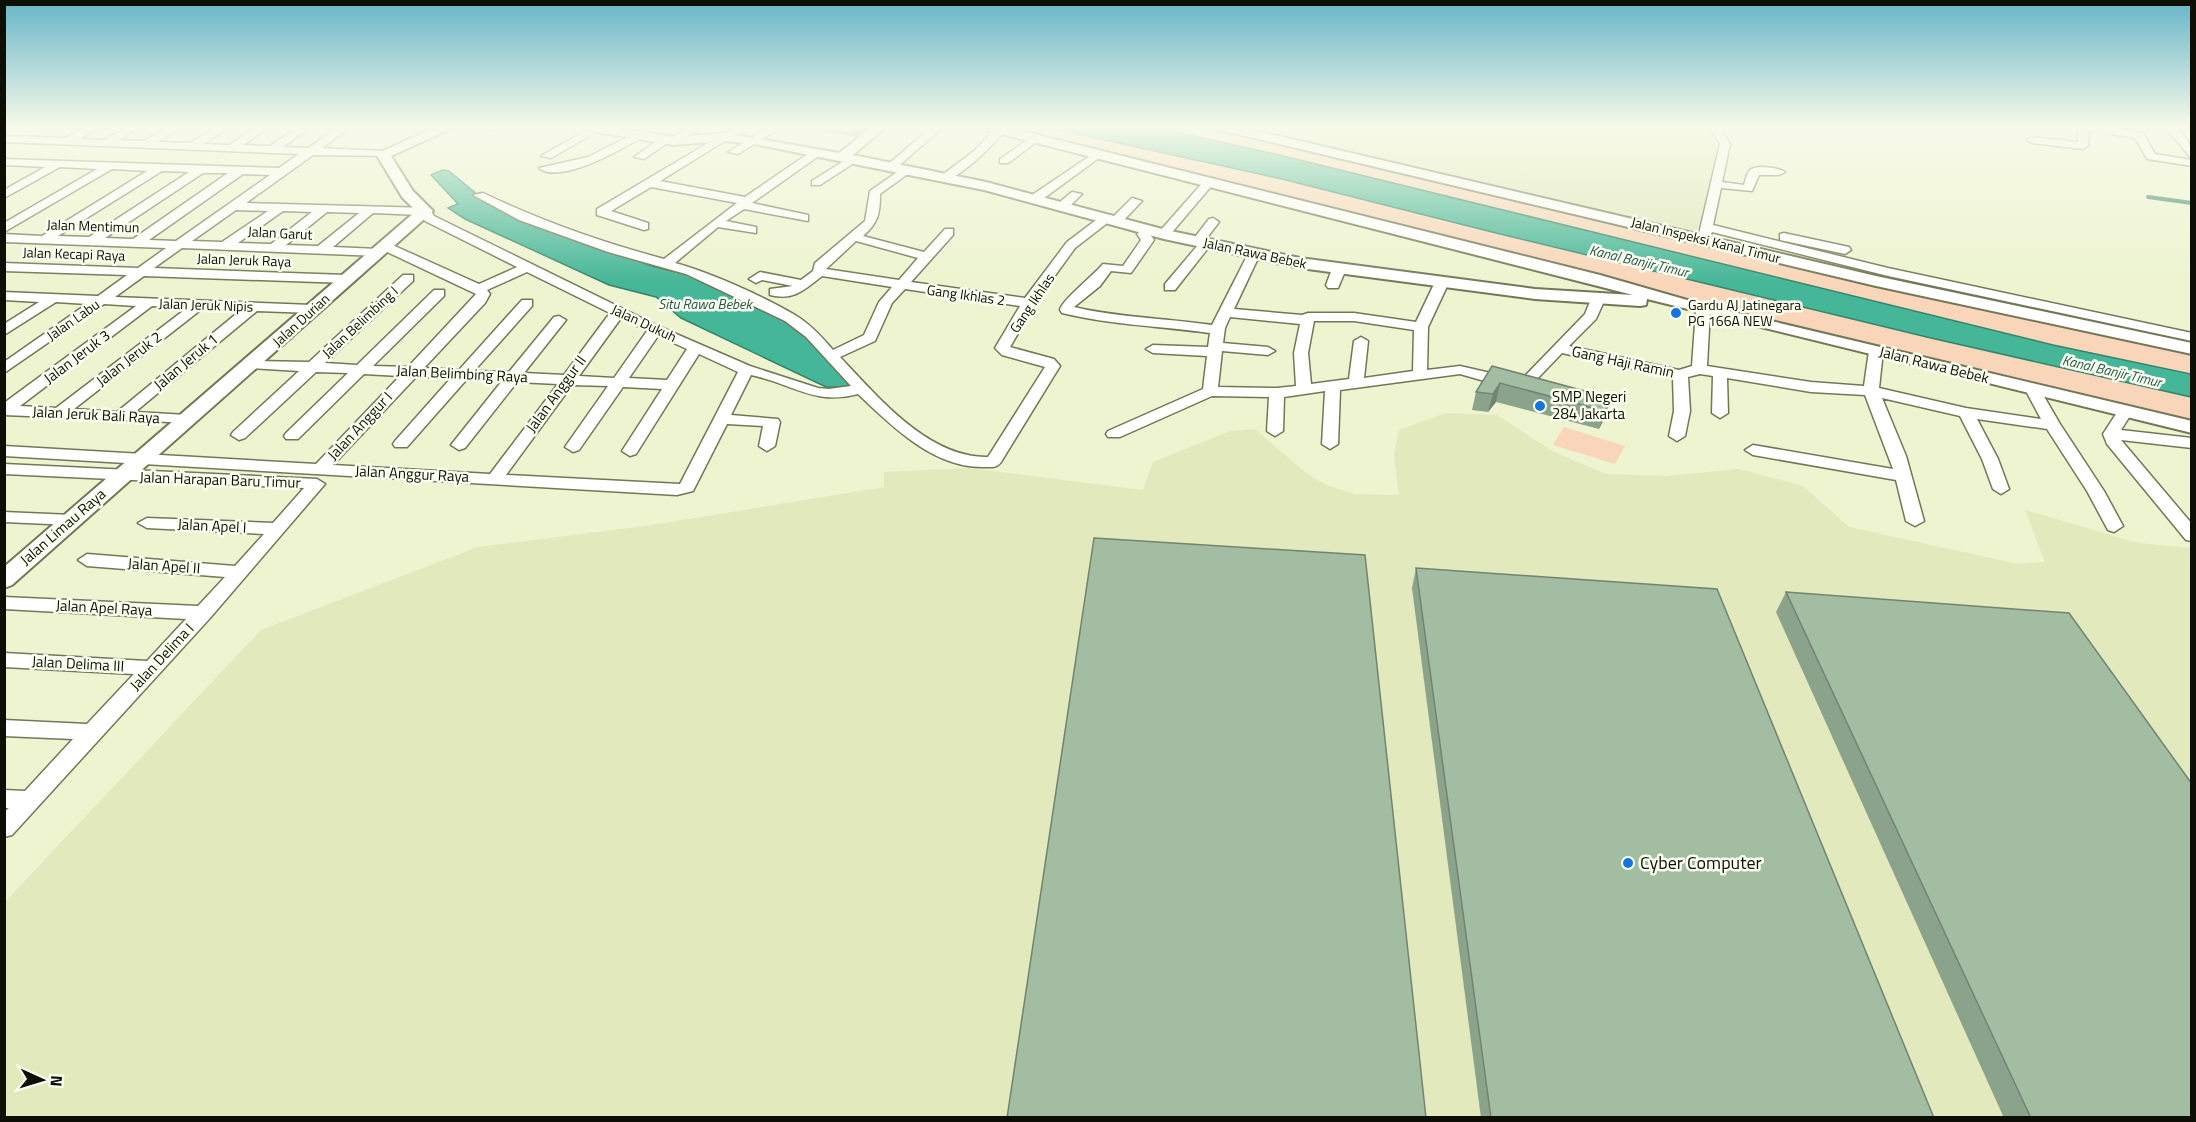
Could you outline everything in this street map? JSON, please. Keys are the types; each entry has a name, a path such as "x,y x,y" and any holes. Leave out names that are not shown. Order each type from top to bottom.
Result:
{"street":[{"path":"4,195 33,178"},
{"path":"4,228 89,178"},
{"path":"45,240 143,178"},
{"path":"92,241 186,178"},
{"path":"137,242 229,178"},
{"name":"Jalan Labu","path":"4,369 273,178"},
{"path":"398,178 407,194 425,211"},
{"path":"644,226 604,214 601,211 658,178"},
{"path":"667,263 716,223 780,178"},
{"path":"816,183 822,178"},
{"path":"775,292 781,290 794,292 819,272 820,266 873,217 874,193 895,178"},
{"name":"Jalan Rawa Bebek","path":"947,178 1064,205 1164,234 1254,254 1339,269 1598,299 1678,302"},
{"path":"1036,198 1063,178"},
{"name":"Jalan Rawa Bebek","path":"1195,178 1703,310 2125,411 2189,434"},
{"name":"Jalan Inspeksi Kanal Timur","path":"1470,178 1707,228 1899,287 2192,349"},
{"path":"1717,178 1707,228 1807,255 1862,260 2192,326"},
{"path":"1716,184 1748,189 1752,178"},
{"path":"1164,234 1209,182"},
{"path":"650,183 804,218"},
{"path":"1064,205 1076,194"},
{"path":"484,197 523,217 612,249 703,275 790,318 806,329 861,388"},
{"name":"Gang Ikhlas","path":"861,388 893,418 945,455 993,462 1053,366 1049,362 1003,351 1028,303 1071,245 1136,201"},
{"path":"232,206 368,212 425,211"},
{"path":"227,246 279,208"},
{"path":"274,248 323,209"},
{"name":"Jalan Durian","path":"122,476 425,211"},
{"name":"Jalan Dukuh","path":"425,211 429,218 527,267 655,330 746,370 780,377 820,395 831,396 861,388"},
{"path":"321,250 368,212"},
{"path":"1170,287 1202,242 1212,222"},
{"path":"716,223 752,230"},
{"path":"1147,229 1143,234 1148,240 1126,270 1108,267 1095,283 1067,305 1067,310 1148,324 1157,321 1218,330"},
{"path":"831,356 870,338 879,312 949,232"},
{"path":"856,235 931,253"},
{"name":"Jalan Mentimun","path":"4,238 181,243"},
{"name":"Jalan Garut","path":"181,243 321,250 381,249"},
{"path":"381,249 479,289 527,267"},
{"path":"1210,391 1218,330 1254,254"},
{"path":"1862,260 1912,276 2192,337"},
{"name":"Jalan Kecapi Raya","path":"4,267 142,271"},
{"path":"1333,285 1339,269"},
{"name":"Jalan Jeruk Raya","path":"142,271 346,279"},
{"name":"Gang Ikhlas 2","path":"819,272 1028,303"},
{"path":"756,279 764,277 803,285"},
{"name":"Jalan Belimbing I","path":"239,435 408,278"},
{"path":"1420,374 1421,327 1442,282"},
{"name":"Jalan Anggur I","path":"318,477 411,372 480,300 483,294 479,289"},
{"path":"292,436 439,293"},
{"name":"Jalan Jeruk Nipis","path":"4,297 312,309"},
{"path":"4,331 52,299"},
{"path":"1114,434 1210,391 1277,393 1468,370 1522,386 1526,385 1530,377 1590,316 1598,299"},
{"name":"Jalan Jeruk 3","path":"5,410 148,303"},
{"path":"401,444 526,303"},
{"name":"Jalan Jeruk 2","path":"59,413 199,305"},
{"name":"Jalan Jeruk 1","path":"120,417 253,307"},
{"path":"1703,310 1699,369 1811,387 1871,391 1966,413 2050,424"},
{"name":"Jalan Anggur II","path":"495,479 619,311"},
{"path":"1226,312 1306,320"},
{"path":"1304,390 1301,353 1306,320 1311,315 1346,317 1421,327"},
{"path":"459,445 559,320"},
{"path":"573,447 655,330"},
{"path":"1356,382 1361,341"},
{"path":"630,451 696,347"},
{"name":"Gang Haji Ramin","path":"1560,348 1680,375 1699,369"},
{"path":"1153,349 1268,351"},
{"path":"1876,351 1871,391 1898,456 1915,521"},
{"name":"Jalan Belimbing Raya","path":"252,364 671,385"},
{"path":"746,370 722,419 772,422 767,446"},
{"path":"1720,372 1720,412"},
{"path":"1677,436 1682,411 1680,375"},
{"path":"1530,377 1551,383"},
{"path":"1330,444 1333,386"},
{"path":"2032,389 2050,424 2100,496 2114,526"},
{"path":"1275,431 1277,393"},
{"name":"Jalan Jeruk Bali Raya","path":"5,410 187,420"},
{"path":"2111,434 2125,411"},
{"path":"1966,413 1990,459 2001,489"},
{"name":"Jalan Anggur Raya","path":"4,451 141,459 318,477 495,479 683,489 687,487 722,419"},
{"path":"2111,434 2189,434"},
{"path":"2111,434 2115,444 2192,536"},
{"path":"1753,450 1902,476"},
{"name":"Jalan Harapan Baru Timur","path":"4,469 122,476 318,477"},
{"name":"Jalan Limau Raya","path":"4,580 122,476"},
{"name":"Jalan Delima I","path":"4,828 240,572 278,529 318,477"},
{"path":"4,517 72,520"},
{"name":"Jalan Apel I","path":"147,523 278,529"},
{"name":"Jalan Apel II","path":"87,560 240,572"},
{"name":"Jalan Apel Raya","path":"4,603 203,613"},
{"name":"Jalan Delima III","path":"4,660 152,668"},
{"path":"4,728 93,732"},
{"path":"4,799 30,800"}],"shaded area":[{"path":"1191,178 1279,178 1481,230 2191,397 2191,427 1703,310"},
{"path":"1366,178 1445,178 2191,349 2191,374 2053,345"},
{"path":"1450,178 1712,178 1696,235"},
{"path":"1446,413 1497,415 1552,451 1606,474 1667,476 1739,469 1803,486 1849,527 2018,564 2045,562 2025,510 2138,543 2191,548 2191,1117 5,1117 4,903 261,630 478,547 653,525 884,487 884,472 968,468 1143,490 1153,462 1230,431 1255,429 1305,472 1326,485 1355,494 1399,495 1394,454 1399,430"},
{"path":"1564,427 1625,446 1615,464 1553,445"}],"water":[{"name":"Situ Rawa Bebek","path":"434,178 458,178 478,195 651,266 709,280 794,322 850,383 846,387 826,387 681,318 656,297 609,285 465,219 448,208 458,204"},
{"name":"Kanal Banjir Timur","path":"1279,178 1374,178 2053,345 2191,374 2191,397 1931,338"}],"building":[{"path":"1492,366 1611,398 1605,411 1500,383 1493,394 1476,392"},
{"path":"1094,538 1365,555 1426,1118 1007,1118"},
{"name":"Cyber Computer","path":"1416,568 1717,589 1934,1118 1491,1118"},
{"path":"1786,592 2069,613 2192,784 2192,1118 2031,1118"}],"waterway":[{"path":"2148,197 2192,203"}],"place":[{"name":"Gardu AJ Jatinegara PG 166A NEW","path":"1676,313"},
{"name":"SMP Negeri 284 Jakarta","path":"1540,406"},
{"name":"Cyber Computer","path":"1628,863"}]}
